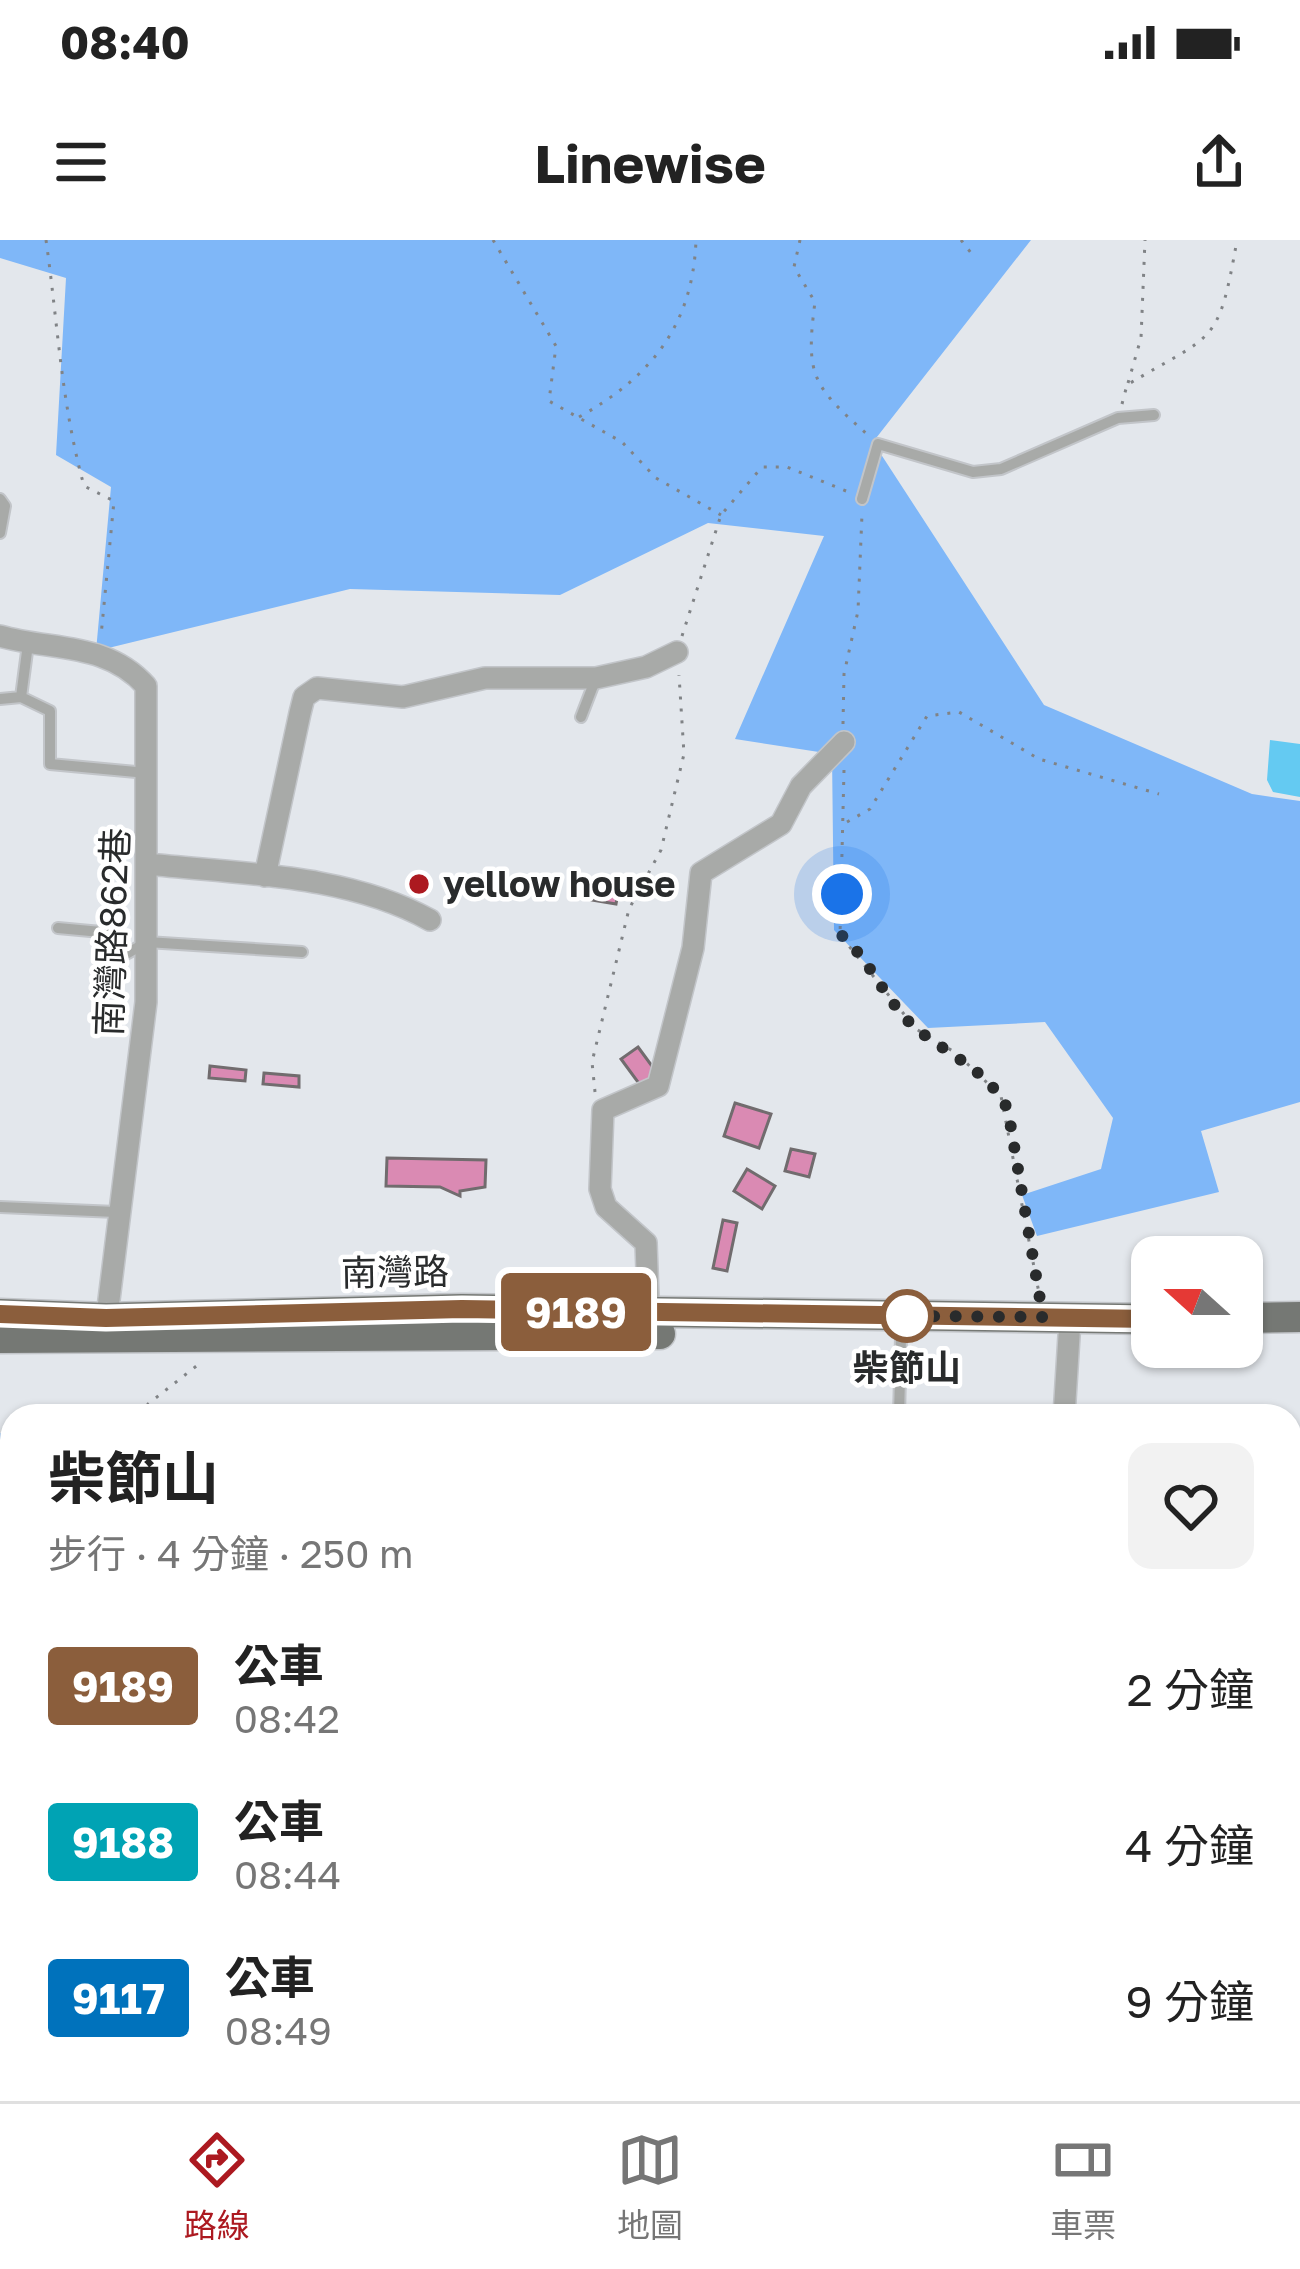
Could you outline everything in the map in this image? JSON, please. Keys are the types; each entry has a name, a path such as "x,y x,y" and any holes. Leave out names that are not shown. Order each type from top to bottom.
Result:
{"main road":[{"name":"南灣路","path":"0,1338 462,1309 901,1336 1131,1320"},
{"name":"南灣路","path":"0,1314 198,1338 649,1324 1062,1324 1131,1333"},
{"path":"1263,1318 1300,1317"},
{"path":"1263,1337 1300,1337"}],"street":[{"path":"0,636 99,652"},
{"name":"南灣路862巷","path":"99,652 123,663 146,686 150,773 140,1058 116,1212 105,1328"},
{"path":"266,876 304,697 317,688 403,697 485,678 596,678 646,667 677,652"},
{"path":"649,1324 646,1243 606,1207 600,1189 603,1110 616,1099 650,1094 658,1086 693,948 700,873 781,824 801,786 844,742"},
{"path":"148,864 266,876 391,898 430,920"},
{"path":"1062,1324 1064,1404"}],"lane":[{"path":"862,499 878,444 973,472 1001,469 1118,418 1154,416"},
{"path":"0,499 5,506 0,533"},
{"path":"21,697 28,644"},
{"path":"581,717 596,678"},
{"path":"0,699 21,697 50,711 50,764 150,773"},
{"path":"58,928 112,933 128,952 147,942 302,952"},
{"path":"0,1207 116,1212"},
{"path":"899,1404 901,1336"}],"path":[{"path":"46,240 58,327 58,373 76,457 84,486 114,501 99,652"},
{"path":"494,240 556,346 549,401 622,442 656,478 721,514"},
{"path":"579,417 628,390 680,319 696,240"},
{"path":"800,240 794,267 815,302 807,347 815,378 834,405 878,444"},
{"path":"961,240 975,258"},
{"path":"1118,418 1141,338 1145,240"},
{"path":"1127,385 1196,350 1211,333 1226,302 1237,240"},
{"path":"603,1110 590,1082 592,1062 629,909 662,850 684,754 677,652 721,514 762,467 821,477 862,499 858,611 844,674 840,934 916,1029 956,1053 1001,1096 1062,1324"},
{"path":"845,823 871,808 927,716 946,711 959,712 1039,759 1159,794"},
{"path":"147,1404 199,1367 198,1338"}],"shaded area":[{"path":"0,240 1031,240 873,442 1044,705 1252,794 1300,801 1300,1102 1201,1131 1219,1192 1037,1236 1022,1195 1101,1169 1113,1118 1045,1022 928,1028 834,930 832,754 735,739 824,536 708,523 560,595 350,589 96,651 111,487 56,455 66,278 0,258"},
{"path":"1270,740 1300,744 1300,797 1273,792 1267,780"}],"building":[{"path":"596,882 619,887 616,904 592,900"},
{"path":"638,1047 660,1077 643,1089 621,1059"},
{"path":"210,1066 246,1070 245,1081 209,1078"},
{"path":"264,1073 299,1076 299,1087 263,1084"},
{"path":"735,1103 771,1114 759,1148 724,1136"},
{"path":"791,1149 815,1154 809,1177 785,1171"},
{"path":"387,1158 486,1160 485,1187 460,1191 460,1196 440,1187 386,1186"},
{"path":"747,1169 775,1186 762,1209 734,1191"},
{"path":"723,1220 737,1223 727,1271 713,1268"}],"bus line":[{"name":"9189","path":"0,1314 106,1318 462,1309 1131,1319"}],"place":[{"name":"yellow house","path":"419,884"},
{"name":"柴節山","path":"907,1316"}],"route":[{"path":"842,894 840,934 916,1029 956,1053 1001,1096 1008,1110 1043,1317 907,1316"}]}
